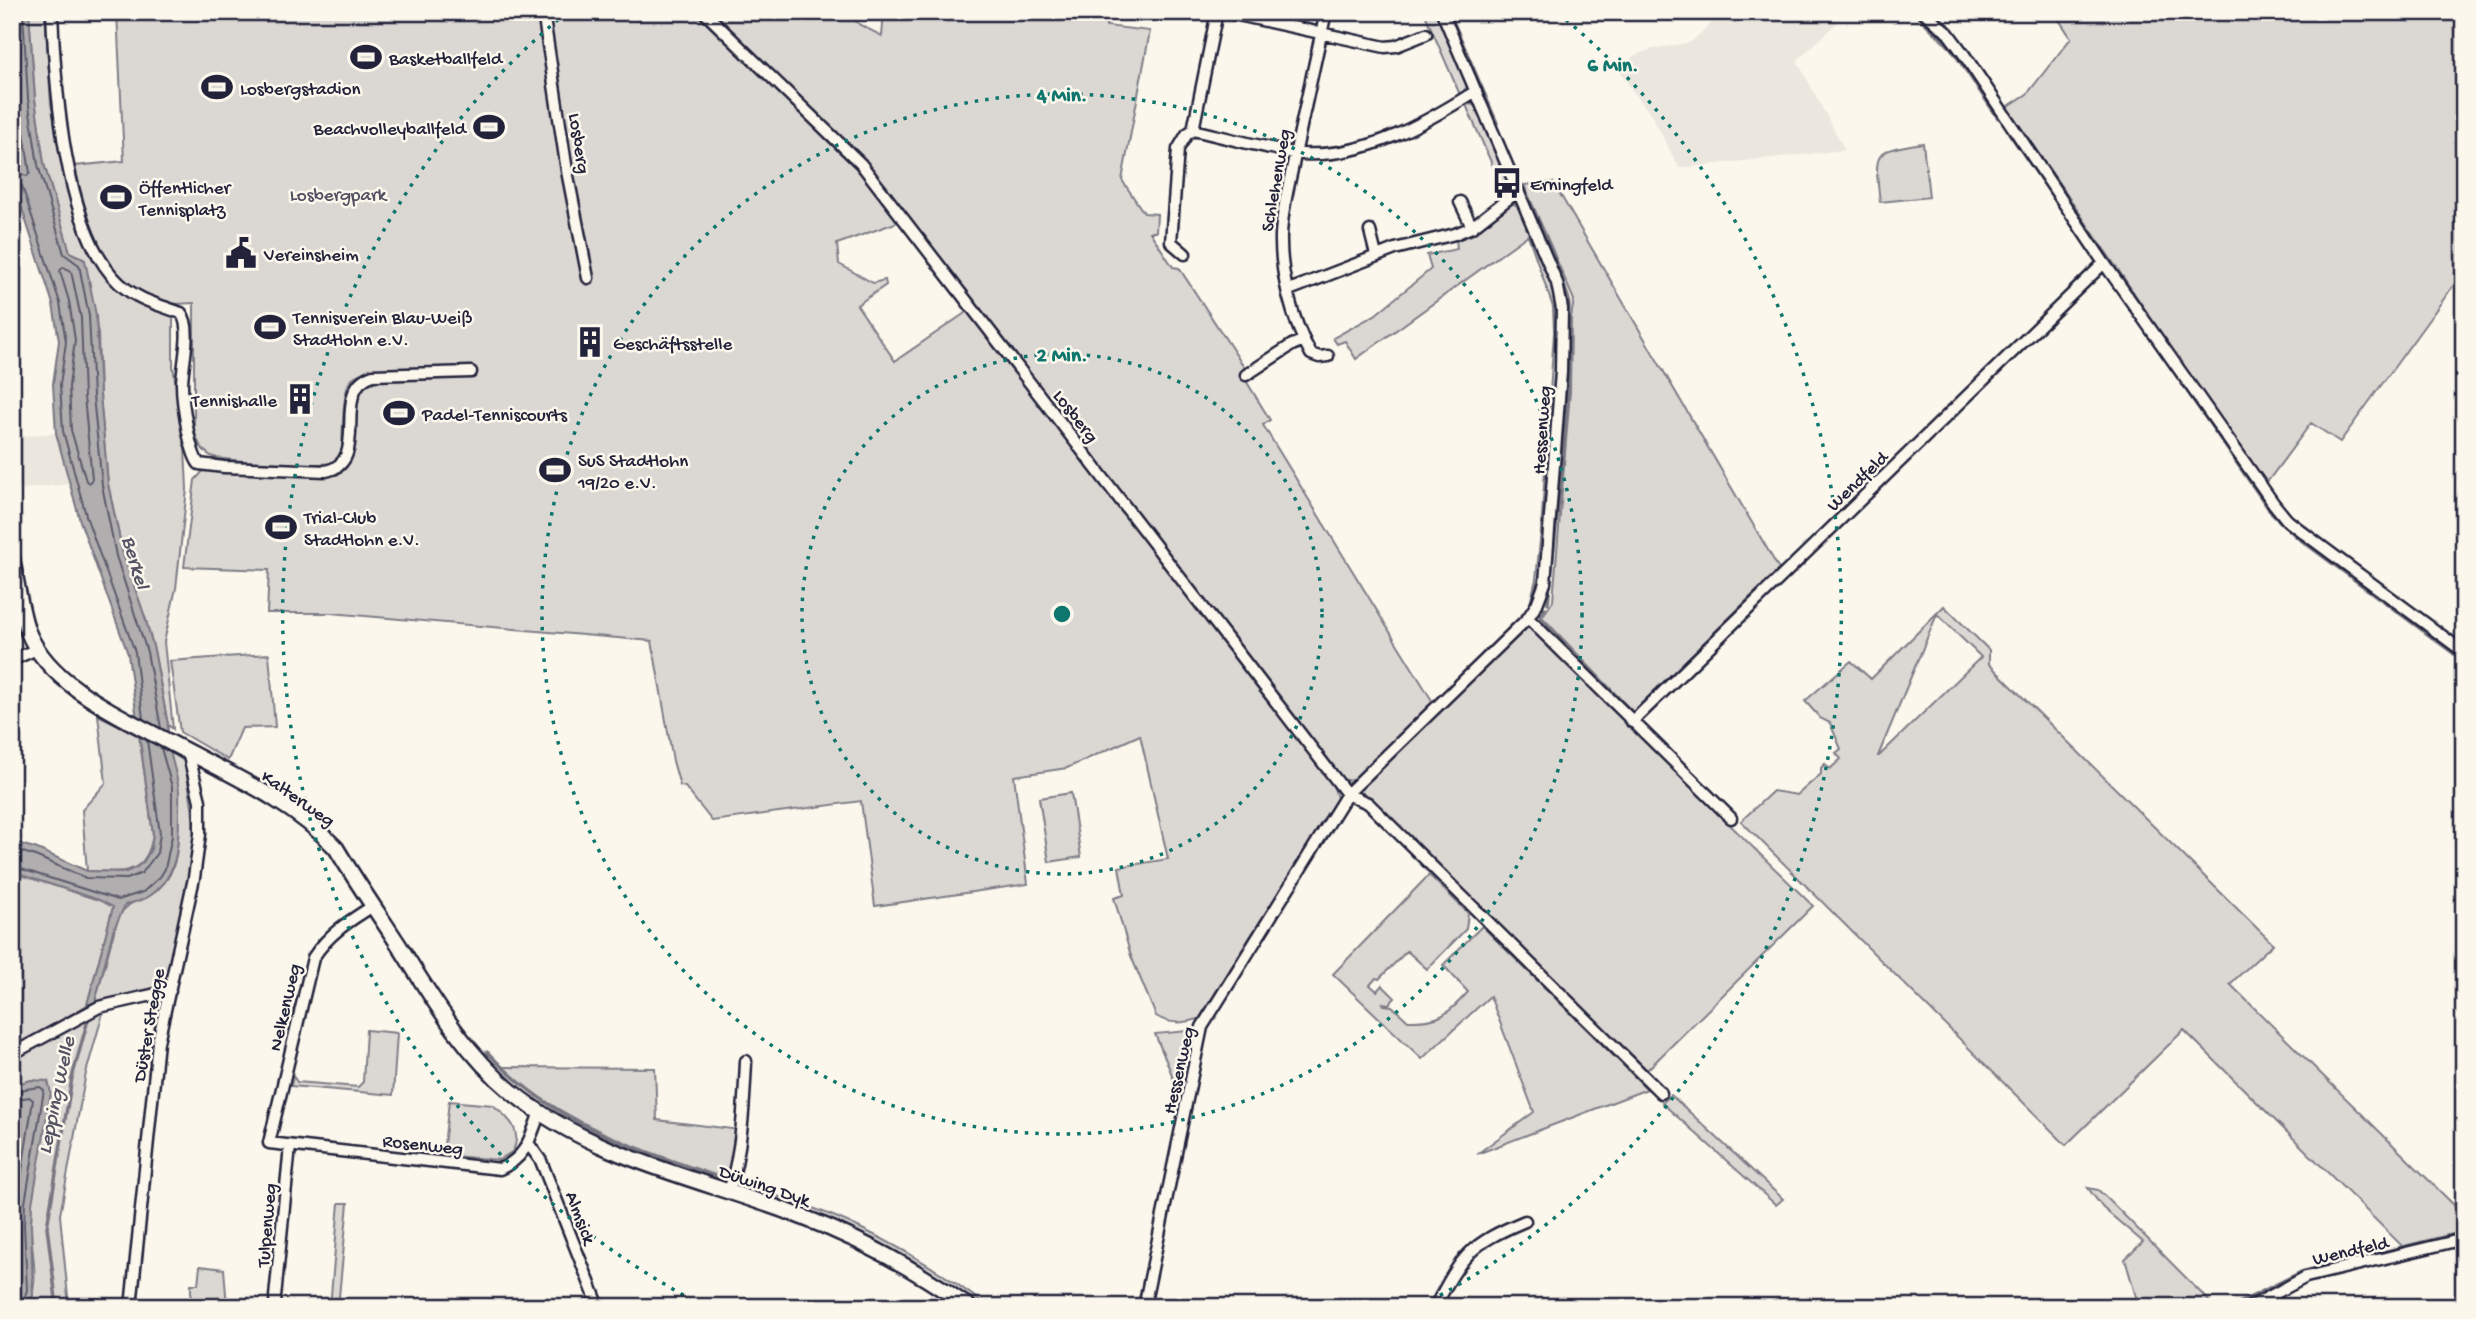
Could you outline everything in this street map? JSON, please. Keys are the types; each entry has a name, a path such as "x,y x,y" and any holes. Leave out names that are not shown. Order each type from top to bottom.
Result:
{"street":[{"path":"52,12 60,118 80,211 103,262 120,283 142,299 181,313 185,318 187,334 181,387 192,451 199,464 326,471 335,469 348,452 352,396 357,383 364,378 373,375 471,372"},
{"name":"Losberg","path":"543,12 567,171 588,278"},
{"name":"Losberg","path":"704,12 861,164 1347,794"},
{"path":"1193,130 1217,12"},
{"path":"1224,12 1390,47 1426,34"},
{"name":"Schlehenweg","path":"1304,340 1295,320 1283,262 1281,232 1326,12"},
{"name":"Hessenweg","path":"1144,1307 1202,1027 1347,794 1528,618 1545,583 1561,372 1562,309 1552,269 1442,12"},
{"path":"1924,12 1948,33 1964,52 2105,262 2246,466 2287,520 2464,652"},
{"path":"1185,254 1171,242 1178,149 1186,134 1193,130 1296,153 1314,154 1349,149 1397,135 1434,117 1476,91"},
{"path":"1289,290 1376,255 1472,227 1518,191"},
{"path":"1460,202 1472,227"},
{"path":"1370,231 1376,255"},
{"name":"Wendfeld","path":"1632,722 2105,262"},
{"path":"1245,375 1304,340 1311,354 1328,356"},
{"name":"Kalterweg","path":"12,559 28,631 37,649 64,680 130,722 260,790 306,820 336,848 431,996 473,1054 496,1078 540,1112"},
{"path":"1528,618 1731,818"},
{"path":"12,660 37,649"},
{"name":"Düster Stegge","path":"131,1307 158,1042 198,856 200,801 188,752"},
{"path":"1347,794 1368,803 1661,1093"},
{"name":"Nelkenweg","path":"269,1143 313,958 323,942 343,924 373,906"},
{"path":"12,1054 99,1007 170,991"},
{"path":"729,1192 738,1163 742,1136 746,1061"},
{"name":"Rosenweg","path":"269,1143 500,1169 521,1156 540,1112"},
{"name":"Düwing Dyk","path":"540,1112 579,1134 630,1156 849,1235 904,1264 969,1307"},
{"name":"Almsick","path":"528,1143 541,1161 599,1307"},
{"name":"Tulpenweg","path":"276,1307 290,1146"},
{"path":"1435,1307 1462,1259 1474,1247 1525,1222"},
{"name":"Wendfeld","path":"2250,1307 2305,1277 2464,1239"}],"shaded area":[{"path":"1724,12 1815,12 1823,21 1832,12 1848,12 1797,61 1845,150 1679,168 1652,116 1619,69 1633,56 1649,50 1691,42"},
{"path":"56,433 70,484 12,490 12,437"}],"green space":[{"path":"29,12 45,12 51,104 68,184 115,280 173,316 173,366 185,448 187,489 176,588 164,642 173,729 168,725 154,650 123,554 108,484 100,395 98,333 81,257 70,253 44,164 35,99"},
{"name":"Losbergpark","path":"117,12 540,12 570,171 546,12 698,12 853,164 898,222 837,244 839,264 873,283 885,280 886,285 857,305 895,361 968,311 1333,785 1337,798 1199,1019 1177,1022 1156,1016 1131,956 1114,898 1124,895 1119,867 1168,859 1140,735 1067,768 1014,776 1028,884 875,906 861,801 712,821 685,787 680,786 673,761 652,641 331,613 267,613 269,570 184,567 195,480 205,469 337,475 346,469 351,459 361,388 375,380 471,376 371,372 354,377 347,387 342,449 332,463 290,464 233,460 211,456 204,451 194,429 194,303 169,304 145,296 128,284 113,268 102,250 85,208 75,166 124,161"},
{"path":"718,12 845,12 860,25 882,36 884,12 1065,12 1107,22 1106,26 1150,31 1122,180 1144,213 1157,214 1156,232 1150,232 1173,267 1179,268 1246,370 1245,379 1270,420 1263,425 1433,702 1352,781 1341,779 861,157 715,16"},
{"path":"1424,12 1437,12 1466,81 1467,87 1460,95"},
{"path":"2054,12 2464,12 2464,271 2340,442 2311,423 2265,485 2007,107 2027,94 2071,38"},
{"path":"1466,105 1477,107 1511,185 1505,194"},
{"path":"1923,143 1929,197 1880,202 1877,172 1880,156 1894,148"},
{"path":"1553,182 1779,569 1633,712 1542,617 1553,601 1570,392 1571,317 1574,300 1524,185"},
{"path":"1510,203 1520,206 1550,273 1557,300 1557,377 1552,468 1541,571 1529,608 1536,579 1541,531 1554,332 1553,307 1528,235 1356,359 1345,341 1337,344 1333,338 1375,315 1431,269 1427,255 1457,249 1456,239 1472,235"},
{"path":"1944,606 1989,650 1989,664 2273,944 2230,984 2464,1215 2464,1231 2404,1248 2184,1030 2066,1145 1741,821 1773,791 1797,795 1821,774 1821,768 1825,764 1830,769 1841,759 1836,753 1841,749 1830,723 1820,718 1805,701 1851,661 1871,679","holes":["1937,614 1981,657 1879,756 1878,756"]},
{"path":"1533,626 1629,726 1813,906 1647,1070 1363,793 1359,795 1359,790 1526,627"},
{"path":"269,654 275,727 242,728 228,760 180,732 170,661"},
{"path":"98,715 139,735 153,834 145,858 139,865 122,871 87,871 82,810 106,783"},
{"path":"169,751 184,761 193,812 194,842 188,895 167,982 158,990 160,983 157,987 95,1002 118,917 133,902 164,883 176,856 178,819"},
{"path":"1071,793 1081,857 1049,862 1039,798"},
{"path":"12,872 112,904 113,907 87,1005 12,1050"},
{"path":"1429,875 1468,913 1466,929 1427,969 1407,951 1379,979 1376,978 1370,985 1377,991 1382,985 1395,998 1389,1004 1383,1003 1384,1005 1392,1006 1408,1021 1428,1020 1448,1012 1468,992 1443,965 1482,926 1647,1089 1477,1154 1534,1112 1490,996 1422,1059 1333,974"},
{"path":"103,1013 86,1073 60,1215 69,1307 25,1307 33,1290 34,1280 32,1194 51,1093 20,1083 12,1085 12,1058 84,1018"},
{"path":"366,1030 397,1033 393,1095 291,1086 293,1076 297,1082 358,1087 363,1082"},
{"path":"1188,1031 1195,1040 1182,1099 1155,1034"},
{"path":"503,1067 655,1068 657,1120 741,1130 730,1180 633,1145 586,1124 536,1095"},
{"path":"1671,1095 1783,1199 1776,1205 1662,1103"},
{"path":"449,1101 493,1105 509,1119 515,1130 516,1143 513,1151 499,1160 443,1155"},
{"path":"741,1184 815,1209 875,1235 926,1264 988,1307 975,1307 741,1189"},
{"path":"2088,1188 2098,1190 2107,1198 2215,1307 2139,1307 2125,1259 2143,1242 2103,1208"},
{"path":"339,1203 348,1203 338,1307 330,1307"},
{"path":"200,1266 224,1269 227,1307 191,1307 191,1284 198,1284"}],"water":[{"path":"12,12 29,12 35,99 44,164 70,252 85,260 96,315 108,484 123,554 154,650 168,725 169,747 179,790 177,848 171,871 157,891 125,905 113,931 95,1002 87,1005 113,907 12,872 12,842 35,848 87,871 126,872 144,861 151,849 153,834 128,654 80,521 56,433 53,384 59,341 53,304 12,178"},
{"path":"31,1080 48,1081 51,1093 32,1204 33,1296 25,1307 12,1307 12,1085"}],"waterway":[{"path":"1449,12 1497,123"},
{"path":"1914,12 1951,48 1998,118"},
{"path":"2009,133 2086,245"},
{"path":"1527,195 1552,251 1569,300 1568,387 1548,603"},
{"path":"2128,306 2273,515 2297,537 2464,661"},
{"path":"1545,608 1540,615 1541,619 1619,701"},
{"name":"Lepping Welle","path":"57,1307 47,1227 72,1078 89,1016"},
{"path":"487,1052 539,1098 566,1115 624,1143 719,1178"},
{"path":"2233,1306 2301,1272 2464,1232"}],"place":[{"name":"Basketballfeld","path":"366,57"},
{"name":"Losbergstadion","path":"217,87"},
{"name":"Beachvolleyballfeld","path":"489,127"},
{"name":"Erningfeld","path":"1507,183"},
{"name":"Öffentlicher Tennisplatz","path":"116,197"},
{"name":"Vereinsheim","path":"241,253"},
{"name":"Tennisverein Blau-Weiß Stadtlohn e.V.","path":"270,327"},
{"name":"Geschäftsstelle","path":"590,342"},
{"name":"Tennishalle","path":"300,399"},
{"name":"Padel-Tenniscourts","path":"399,413"},
{"name":"SuS Stadtlohn 19/20 e.V.","path":"555,470"},
{"name":"Trial-Club Stadtlohn e.V.","path":"281,527"}],"water label":[{"name":"Berkel","path":"137,562"}]}
